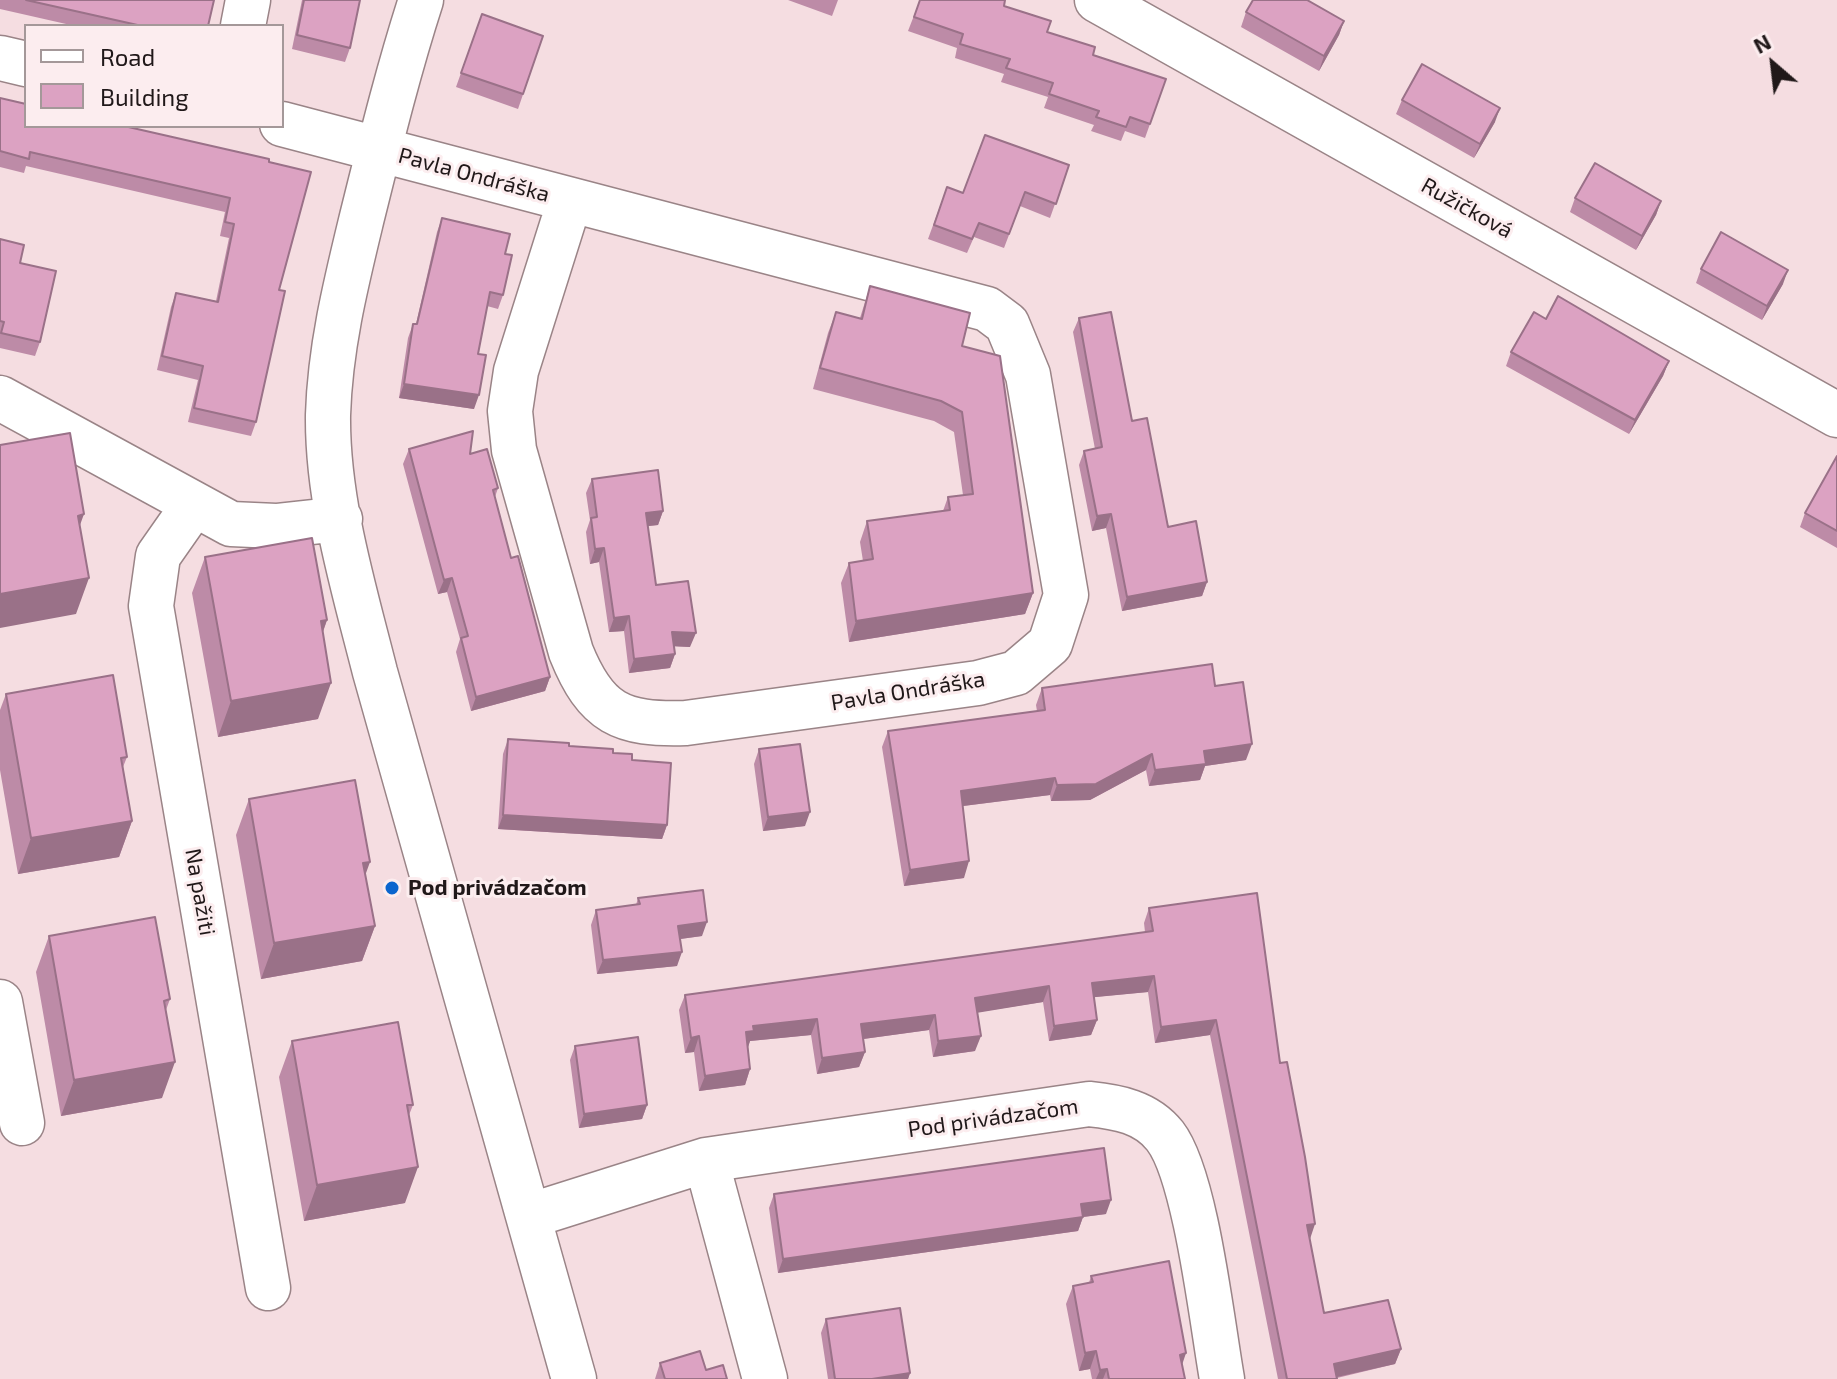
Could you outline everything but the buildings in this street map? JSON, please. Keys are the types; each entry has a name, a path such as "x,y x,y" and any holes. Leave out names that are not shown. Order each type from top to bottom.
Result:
{"street":[{"path":"243,24 248,0"},
{"path":"421,0 379,150 335,331 328,416 340,519 375,672 574,1379"},
{"name":"Ružičková","path":"1097,0 1837,415"},
{"path":"0,58 24,64"},
{"name":"Pavla Ondráška","path":"284,125 987,309 1007,324 1028,375 1066,595 1050,644 1016,673 978,683 686,723 647,724 609,713 583,682 571,652 511,431 511,391 516,371 570,200"},
{"path":"0,398 231,524 249,527 340,519"},
{"name":"Na pažiti","path":"193,506 158,556 151,606 268,1288"},
{"path":"0,1002 22,1123"},
{"name":"Pod privádzačom","path":"529,1216 706,1160 1089,1104 1119,1107 1146,1119 1164,1135 1177,1156 1188,1188 1222,1379"},
{"path":"706,1160 765,1379"}],"place":[{"name":"Pod privádzačom","path":"392,888"}]}
